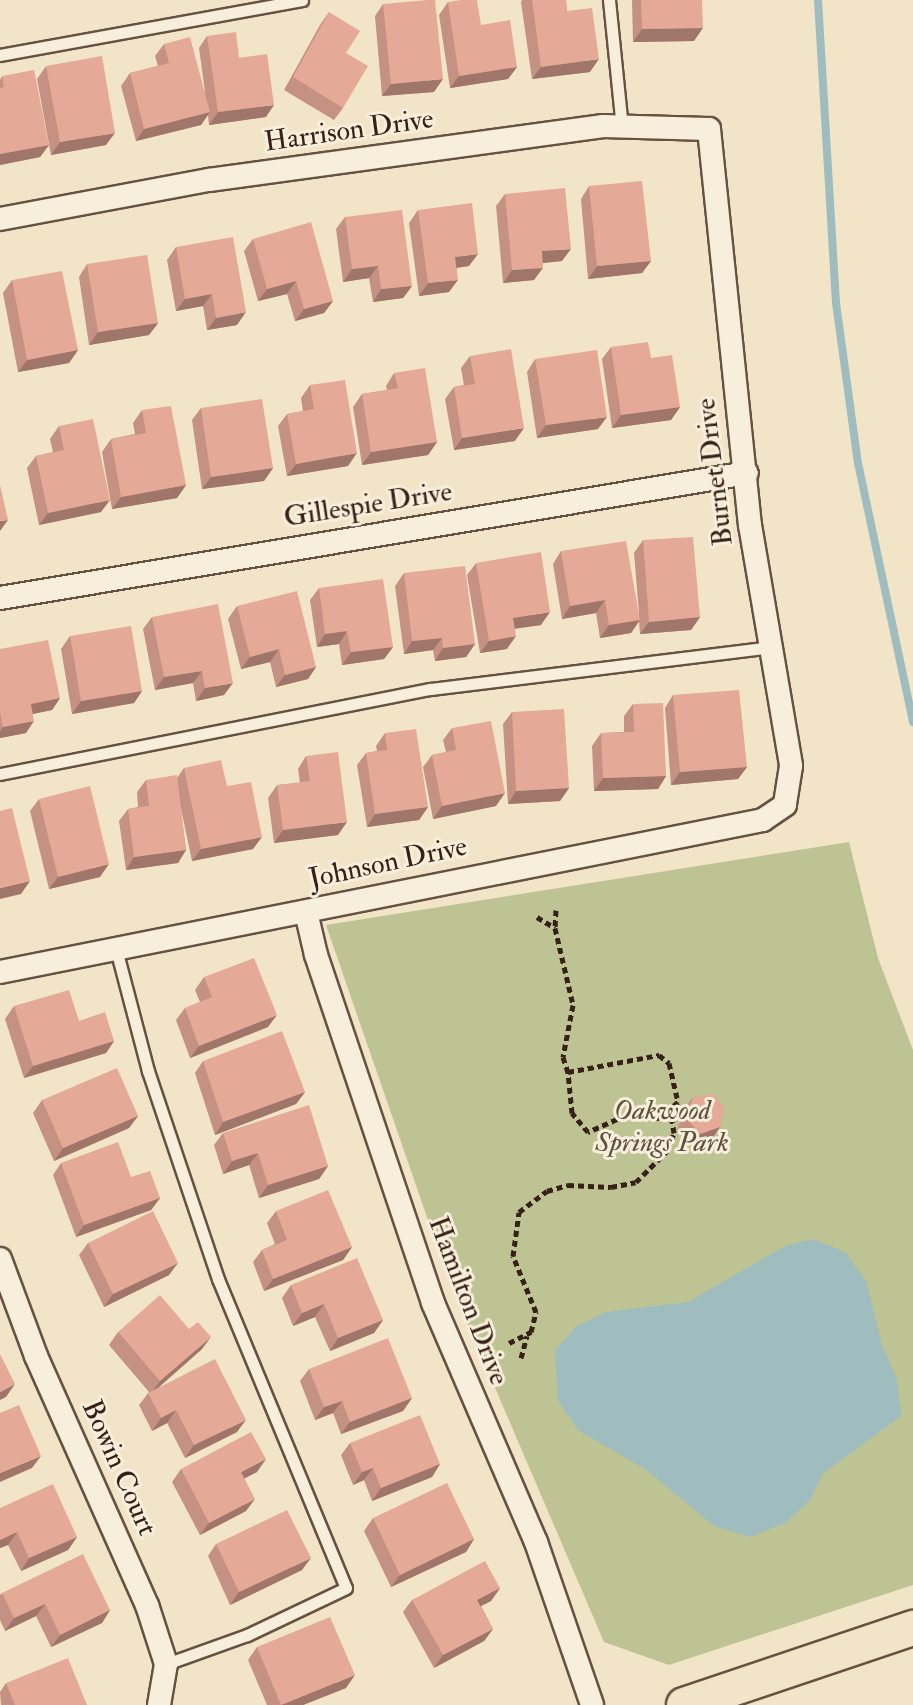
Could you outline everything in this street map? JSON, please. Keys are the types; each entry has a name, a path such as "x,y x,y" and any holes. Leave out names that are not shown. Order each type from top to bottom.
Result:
{"main road":[{"path":"684,1705 913,1628"}],"street":[{"name":"Harrison Drive","path":"0,219 209,180 622,127 709,129"},
{"name":"Burnet Drive","path":"709,129 750,525 791,766 785,805"},
{"name":"Gillespie Drive","path":"0,598 747,473"},
{"name":"Johnson Drive","path":"0,972 763,820 785,805"},
{"name":"Hamilton Drive","path":"306,912 316,955 433,1303 536,1542 592,1705"},
{"name":"Bowin Court","path":"0,1259 36,1356 147,1605 166,1664 159,1705"}],"lane":[{"path":"0,55 302,0"},
{"path":"609,0 622,127"},
{"path":"0,774 430,689 772,647"},
{"path":"116,949 148,1071 218,1279 346,1588 247,1635 166,1664"}],"path":[{"path":"556,910 555,928 573,1005 563,1057 568,1072 572,1113 588,1132 626,1115 659,1118 671,1113 678,1102 669,1063 659,1055 568,1072"},
{"path":"537,917 555,928"},
{"path":"521,1358 536,1312 513,1256 519,1212 547,1191 568,1185 611,1187 636,1182 668,1150 674,1133 671,1113"},
{"path":"509,1343 527,1336"}],"green space":[{"name":"Oakwood Springs Park","path":"849,842 878,958 913,1050 913,1585 669,1665 604,1642 448,1278 326,925"}],"water":[{"path":"813,1239 845,1252 866,1281 882,1345 897,1380 901,1416 822,1474 811,1499 785,1523 750,1537 714,1526 646,1470 578,1430 558,1401 555,1351 575,1327 606,1312 688,1302 785,1246"}],"building":[{"path":"435,0 443,79 391,84 383,4"},
{"path":"477,0 481,25 510,20 517,67 459,76 448,2"},
{"path":"532,0 566,0 567,11 592,8 599,59 541,67"},
{"path":"641,0 702,0 703,28 642,29"},
{"path":"329,12 360,31 346,53 368,66 343,108 293,77"},
{"path":"236,32 239,58 267,54 274,105 218,112 207,36"},
{"path":"190,37 210,112 144,129 130,73 169,63 164,44"},
{"path":"102,56 115,133 60,142 46,66"},
{"path":"34,70 49,145 0,154 2,76"},
{"path":"642,181 651,261 597,266 589,186"},
{"path":"565,188 571,249 542,251 543,268 512,270 505,194"},
{"path":"472,203 478,254 455,257 458,280 428,283 418,210"},
{"path":"402,210 412,286 381,289 378,266 352,269 345,217"},
{"path":"311,222 333,301 304,309 296,281 267,289 253,239"},
{"path":"233,237 246,312 216,318 212,294 185,299 176,247"},
{"path":"147,255 158,323 98,332 87,264"},
{"path":"62,271 78,350 27,360 12,280"},
{"path":"648,342 651,358 672,355 680,407 621,415 611,347"},
{"path":"511,349 524,428 462,438 454,387 475,384 470,356"},
{"path":"597,350 607,417 546,425 535,359"},
{"path":"425,368 437,442 371,452 362,394 398,388 394,373"},
{"path":"345,380 357,453 296,464 287,414 314,409 310,385"},
{"path":"262,399 273,468 211,477 201,408"},
{"path":"171,406 186,485 121,497 111,439 146,433 142,410"},
{"path":"93,419 110,500 48,513 36,456 64,450 59,426"},
{"path":"0,485 8,520 0,521"},
{"path":"693,537 700,617 649,622 643,540"},
{"path":"626,541 640,620 609,625 605,600 570,606 561,551"},
{"path":"541,552 550,612 513,618 516,636 489,641 476,563"},
{"path":"465,566 475,644 443,648 442,638 412,641 404,573"},
{"path":"383,579 393,647 351,652 347,631 325,634 319,588"},
{"path":"297,591 316,667 285,675 279,649 250,657 237,606"},
{"path":"218,604 233,683 205,688 202,671 164,677 152,617"},
{"path":"131,626 142,691 81,701 70,636"},
{"path":"48,640 60,698 31,704 34,721 3,727 0,712 0,649"},
{"path":"739,690 747,767 680,772 673,695"},
{"path":"663,703 666,776 603,778 601,733 634,732 633,704"},
{"path":"564,709 569,788 516,791 512,712"},
{"path":"491,721 505,793 442,806 432,755 456,750 452,728"},
{"path":"416,729 428,807 375,814 366,753 387,750 385,733"},
{"path":"338,752 347,822 283,830 277,785 310,781 306,756"},
{"path":"221,760 227,786 251,782 262,837 201,849 184,768"},
{"path":"177,775 186,850 134,857 128,809 149,806 146,780"},
{"path":"90,786 109,864 58,877 39,799"},
{"path":"12,808 30,881 0,888 0,811"},
{"path":"254,958 277,1015 199,1046 185,1008 212,997 204,977"},
{"path":"69,990 79,1021 105,1012 114,1041 33,1066 14,1006"},
{"path":"282,1031 305,1092 223,1122 203,1061"},
{"path":"117,1068 138,1116 63,1148 42,1100"},
{"path":"713,1094 725,1108 720,1127 700,1134 686,1118 693,1097"},
{"path":"309,1105 328,1166 268,1185 258,1153 232,1161 223,1133"},
{"path":"118,1142 131,1177 150,1171 160,1198 84,1225 61,1163"},
{"path":"328,1190 352,1247 273,1279 262,1250 287,1240 276,1211"},
{"path":"153,1211 178,1263 113,1294 88,1243"},
{"path":"357,1258 383,1320 338,1338 324,1304 302,1313 291,1285"},
{"path":"160,1295 189,1329 198,1322 211,1337 160,1381 118,1332"},
{"path":"388,1338 412,1398 350,1422 342,1401 324,1407 309,1369"},
{"path":"0,1354 15,1384 0,1392"},
{"path":"215,1359 246,1420 194,1445 176,1410 161,1418 148,1393"},
{"path":"19,1405 41,1456 0,1473 0,1413"},
{"path":"420,1415 440,1464 381,1488 373,1468 362,1472 350,1443"},
{"path":"251,1432 266,1459 241,1472 255,1499 209,1523 181,1469"},
{"path":"447,1483 474,1539 400,1575 373,1518"},
{"path":"53,1484 77,1537 29,1558 17,1532 0,1540 0,1508"},
{"path":"287,1510 311,1558 239,1592 216,1544"},
{"path":"83,1554 110,1610 60,1635 45,1604 14,1618 2,1593"},
{"path":"485,1561 500,1588 477,1600 493,1629 443,1655 412,1600"},
{"path":"330,1617 355,1675 281,1705 257,1647"},
{"path":"68,1658 87,1705 15,1705 6,1683"}],"waterway":[{"path":"818,0 836,303 858,463 913,722"}]}
